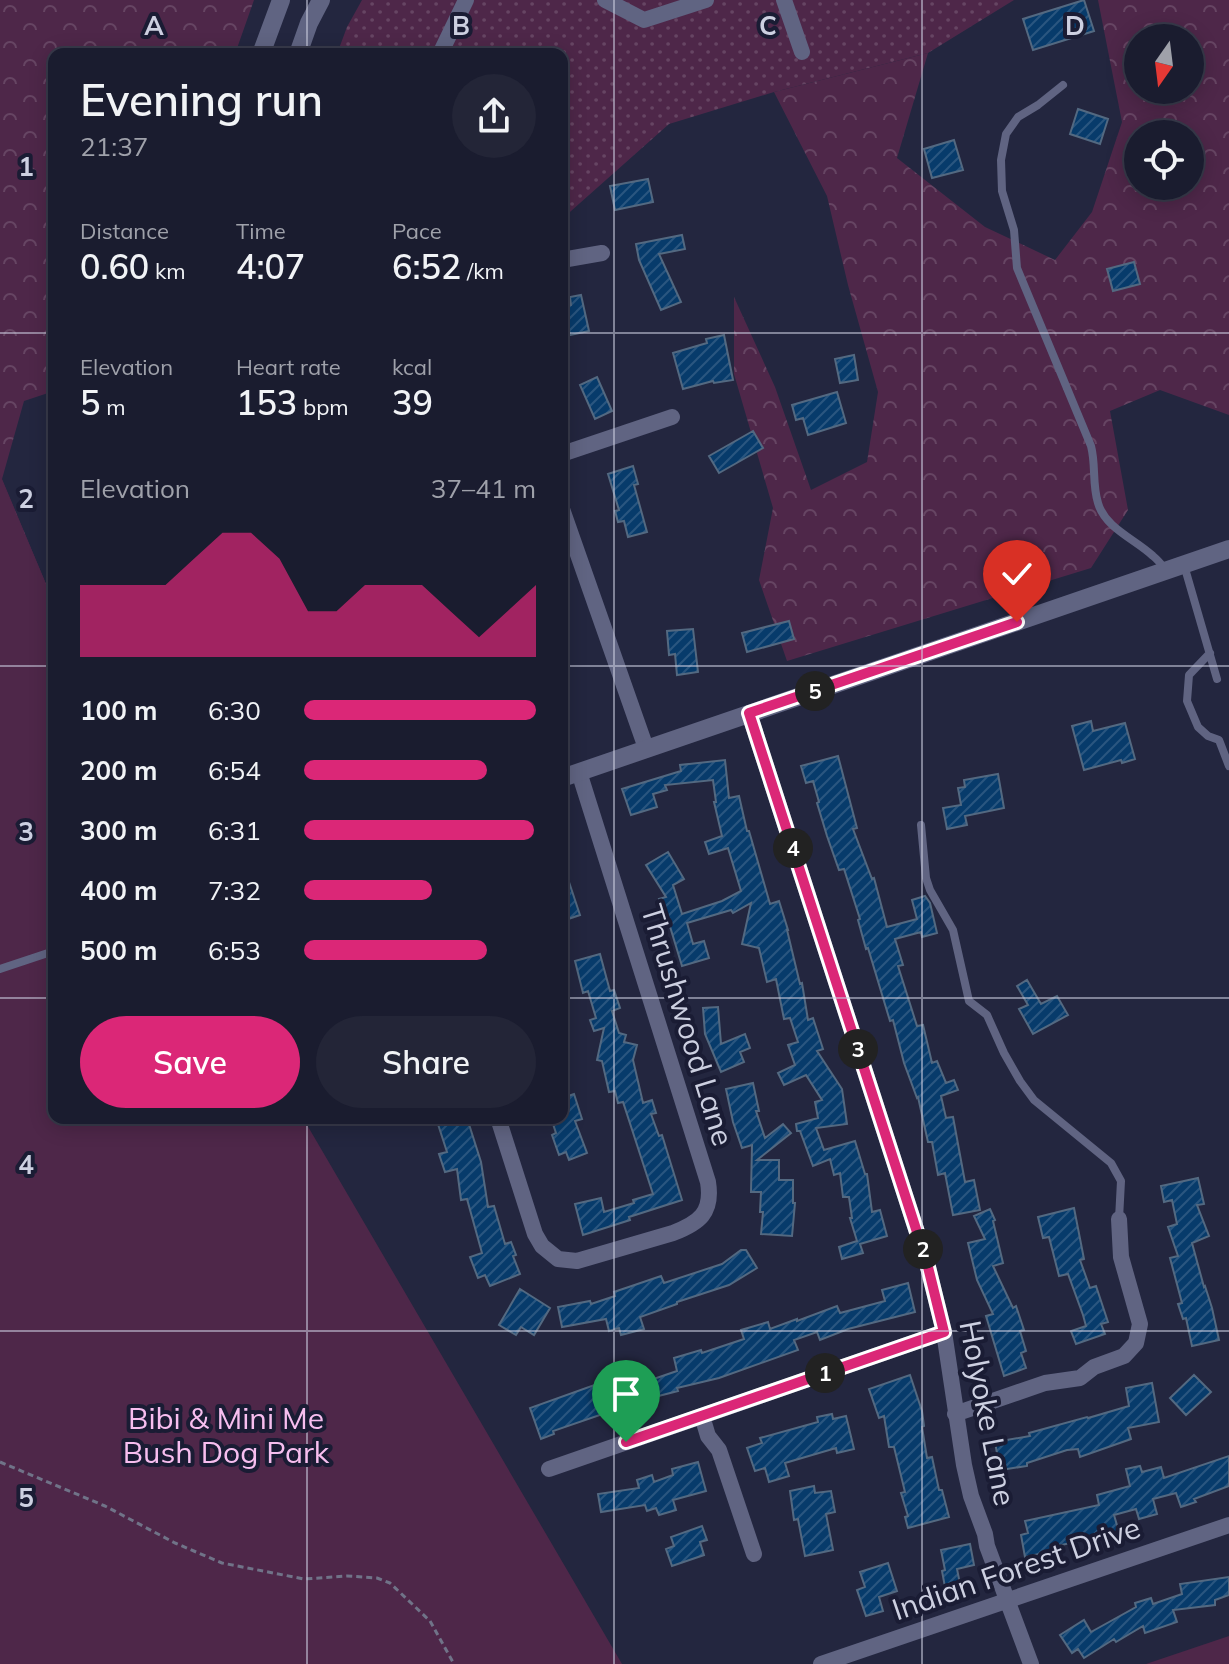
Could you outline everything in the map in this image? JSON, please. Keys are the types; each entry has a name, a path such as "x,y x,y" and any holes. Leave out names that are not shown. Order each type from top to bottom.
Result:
{"street":[{"path":"263,48 281,0"},
{"path":"300,48 321,0"},
{"path":"443,48 466,0"},
{"path":"605,0 644,20 706,0"},
{"path":"784,0 802,52"},
{"path":"568,259 602,253"},
{"path":"568,452 672,417"},
{"path":"568,526 646,748"},
{"path":"571,775 1229,549"},
{"name":"Holyoke Lane","path":"749,713 927,1263 944,1332 955,1414 971,1496 1031,1664"},
{"name":"Thrushwood Lane","path":"500,1124 535,1234 542,1246 558,1259 577,1261 688,1227 699,1220 708,1206 708,1182 571,775"},
{"path":"955,1414 1045,1383 1080,1378 1094,1367 1124,1356 1136,1343 1140,1324 1121,1257 1119,1219"},
{"path":"549,1469 944,1332"},
{"path":"702,1416 708,1436 719,1450 754,1554"},
{"name":"Indian Forest Drive","path":"821,1664 1229,1525"}],"lane":[{"path":"1063,85 1018,117 1006,134 1002,147 1002,191 1014,230 1017,268 1091,446 1098,504 1105,519 1152,555 1175,568 1210,653 1217,679"},
{"path":"1210,653 1189,675 1187,701 1198,727 1219,740 1229,766"},
{"path":"921,825 926,878 953,930 969,1001 987,1015 1004,1053 1034,1100 1111,1163 1121,1181 1119,1219"},
{"path":"0,969 48,953"},
{"path":"0,960 13,965"}],"path":[{"path":"0,1462 105,1506 175,1543 222,1563 304,1579 347,1576 377,1578 390,1583 430,1621 454,1664"}],"green space":[{"path":"0,0 254,0 237,48 48,48 48,393 24,401 2,479 48,589 48,596 0,544"},
{"path":"362,0 1014,0 928,53 774,92 669,124 568,214 568,48 339,48"},
{"path":"1098,0 1229,0 1229,415 1160,390 1110,411 1128,510 1091,568 787,661 759,580 773,508 734,374 734,297 775,387 811,490 867,462 878,392 827,196 774,92 928,53 897,158 985,227 1055,260 1092,212 1122,122"},
{"name":"Bibi & Mini Me Bush Dog Park","path":"0,475 48,589 48,1124 307,1124 622,1664 0,1664"},
{"path":"1229,1636 1229,1664 1146,1664"}],"building":[{"path":"1084,0 1094,31 1033,50 1023,19"},
{"path":"1078,109 1108,119 1100,144 1070,134"},
{"path":"954,140 963,170 932,178 924,149"},
{"path":"648,179 653,202 615,210 610,186"},
{"path":"682,235 685,249 659,254 681,302 661,310 639,260 636,244"},
{"path":"1134,262 1140,284 1113,291 1107,269"},
{"path":"581,295 589,331 570,335 570,297"},
{"path":"724,335 733,380 713,381 683,389 673,353"},
{"path":"854,355 858,380 840,383 835,359"},
{"path":"597,377 612,411 595,419 580,385"},
{"path":"837,392 846,423 808,435 803,418 796,420 792,405"},
{"path":"753,431 763,448 719,473 709,456"},
{"path":"633,466 638,484 634,485 647,532 628,537 624,521 618,522 615,511 619,510 608,474"},
{"path":"789,621 794,639 747,652 742,633"},
{"path":"693,629 698,672 677,675 675,654 669,655 667,631"},
{"path":"1091,721 1093,731 1125,723 1135,759 1084,770 1072,726"},
{"path":"838,756 857,828 853,829 874,878 887,927 917,919 912,900 925,896 930,903 937,933 922,937 921,932 895,939 903,965 898,966 917,1026 923,1025 932,1063 937,1061 946,1083 954,1080 958,1090 941,1096 946,1118 953,1117 965,1182 974,1180 980,1210 953,1215 945,1173 938,1175 932,1142 928,1142 918,1097 866,949 844,869 839,870 827,836 813,781 806,783 801,766"},
{"path":"725,760 729,798 739,796 770,904 779,901 802,983 808,1020 813,1018 823,1049 817,1051 842,1089 847,1124 816,1128 824,1150 855,1141 867,1174 872,1212 880,1210 887,1236 860,1244 863,1253 842,1259 839,1247 857,1241 850,1218 849,1197 843,1197 840,1173 834,1175 830,1159 813,1166 800,1131 797,1131 796,1124 818,1118 815,1102 822,1100 806,1075 784,1085 778,1073 795,1065 788,1045 798,1042 790,1018 784,1019 776,979 767,982 759,948 742,944 751,903 733,913 731,910 687,923 693,944 704,941 709,958 682,966 659,899 666,897 646,865 668,852 684,879 673,885 682,914 722,901 741,891 728,848 709,854 705,842 722,836 714,802 713,780 665,785 667,790 653,794 657,807 631,815 622,789 681,771 680,765"},
{"path":"998,774 1004,808 965,816 967,825 947,829 943,808 961,805 958,788 965,787 964,780"},
{"path":"568,879 580,915 568,919"},
{"path":"600,954 610,991 614,990 620,1008 612,1011 619,1033 626,1035 624,1042 637,1045 633,1060 643,1103 652,1100 656,1113 651,1114 659,1136 662,1135 682,1200 583,1235 575,1204 601,1198 604,1212 653,1194 623,1102 618,1103 615,1091 609,1092 602,1061 597,1060 604,1028 594,1031 590,1020 596,1018 588,991 583,993 575,961"},
{"path":"1027,980 1041,1004 1057,996 1068,1015 1033,1034 1019,1009 1028,1005 1017,986"},
{"path":"718,1007 721,1044 745,1034 750,1048 740,1052 744,1062 721,1072 705,1034 703,1008"},
{"path":"753,1083 759,1111 756,1111 765,1138 783,1124 791,1133 757,1160 779,1160 779,1180 793,1180 795,1203 792,1236 761,1234 761,1192 751,1192 752,1145 742,1148 726,1089"},
{"path":"574,1094 582,1119 575,1121 587,1153 569,1160 566,1152 559,1155 552,1135 556,1133 553,1124 568,1124 568,1096"},
{"path":"438,1124 469,1124 481,1162 488,1207 494,1206 505,1244 511,1242 520,1274 490,1286 485,1275 478,1278 470,1257 482,1253 467,1199 461,1200 457,1169 445,1172 439,1154 447,1152"},
{"path":"1198,1178 1204,1204 1197,1205 1209,1236 1192,1243 1219,1340 1192,1346 1186,1318 1183,1319 1178,1304 1182,1303 1170,1258 1178,1256 1168,1227 1177,1224 1172,1200 1164,1202 1161,1186"},
{"path":"1074,1208 1084,1259 1080,1260 1090,1288 1096,1286 1108,1322 1101,1324 1105,1334 1076,1344 1071,1331 1086,1326 1083,1315 1068,1274 1059,1276 1049,1237 1043,1238 1038,1217"},
{"path":"990,1209 1003,1263 993,1266 1013,1308 1016,1306 1024,1330 1020,1331 1026,1351 1021,1353 1026,1368 1004,1376 986,1316 993,1314 977,1280 968,1243 985,1239 974,1216"},
{"path":"741,1250 746,1250 757,1268 729,1285 640,1317 644,1329 621,1335 619,1328 609,1331 606,1319 562,1327 558,1307 590,1301 591,1304 615,1296 614,1292 661,1276 664,1283 722,1264"},
{"path":"908,1283 915,1312 848,1329 820,1340 817,1332 794,1340 798,1350 719,1378 635,1402 636,1407 623,1407 553,1431 554,1434 541,1439 530,1408 603,1382 631,1378 633,1386 677,1371 674,1358 701,1350 702,1353 744,1339 741,1330 768,1322 770,1329 837,1306 840,1313 885,1301 882,1290"},
{"path":"520,1289 550,1308 534,1335 521,1327 516,1335 499,1325"},
{"path":"910,1375 922,1411 927,1458 932,1457 949,1517 908,1528 901,1493 905,1492 894,1447 889,1447 884,1416 879,1418 869,1389"},
{"path":"1194,1375 1211,1392 1186,1415 1170,1398"},
{"path":"1152,1383 1159,1422 1128,1428 1131,1439 1080,1457 1078,1449 1067,1450 1027,1463 1027,1466 1000,1470 995,1442 1030,1436 1029,1433 1129,1406 1126,1388"},
{"path":"832,1414 833,1419 846,1416 854,1449 837,1453 836,1448 785,1463 789,1476 769,1482 765,1468 755,1471 747,1448 762,1443 760,1438 818,1422 817,1417"},
{"path":"1229,1456 1229,1486 1181,1507 1176,1493 1153,1499 1157,1514 1139,1519 1136,1509 1114,1515 1119,1532 1057,1546 1058,1550 1025,1557 1021,1535 1028,1533 1025,1521 1099,1505 1097,1495 1130,1486 1126,1469 1140,1466 1142,1472 1161,1467 1164,1478"},
{"path":"698,1462 706,1491 673,1500 676,1510 659,1515 656,1508 647,1511 645,1505 601,1512 598,1494 639,1488 637,1480 652,1475 654,1482 673,1475 672,1469"},
{"path":"814,1486 815,1493 831,1491 835,1512 826,1514 833,1550 805,1556 798,1519 794,1520 790,1491"},
{"path":"702,1526 707,1540 700,1542 704,1555 672,1566 666,1549 674,1546 671,1537"},
{"path":"970,1544 974,1565 957,1569 960,1584 945,1587 941,1550"},
{"path":"888,1563 897,1591 879,1597 883,1611 866,1616 857,1590 865,1587 860,1572"},
{"path":"1229,1577 1229,1595 1215,1600 1215,1605 1173,1610 1177,1622 1145,1633 1143,1626 1084,1658 1078,1649 1072,1653 1060,1635 1084,1620 1091,1632 1136,1607 1135,1603 1151,1598 1153,1604 1182,1594 1180,1584"}],"route":[{"path":"626,1442 944,1332 927,1263 749,713 1017,622"}]}
